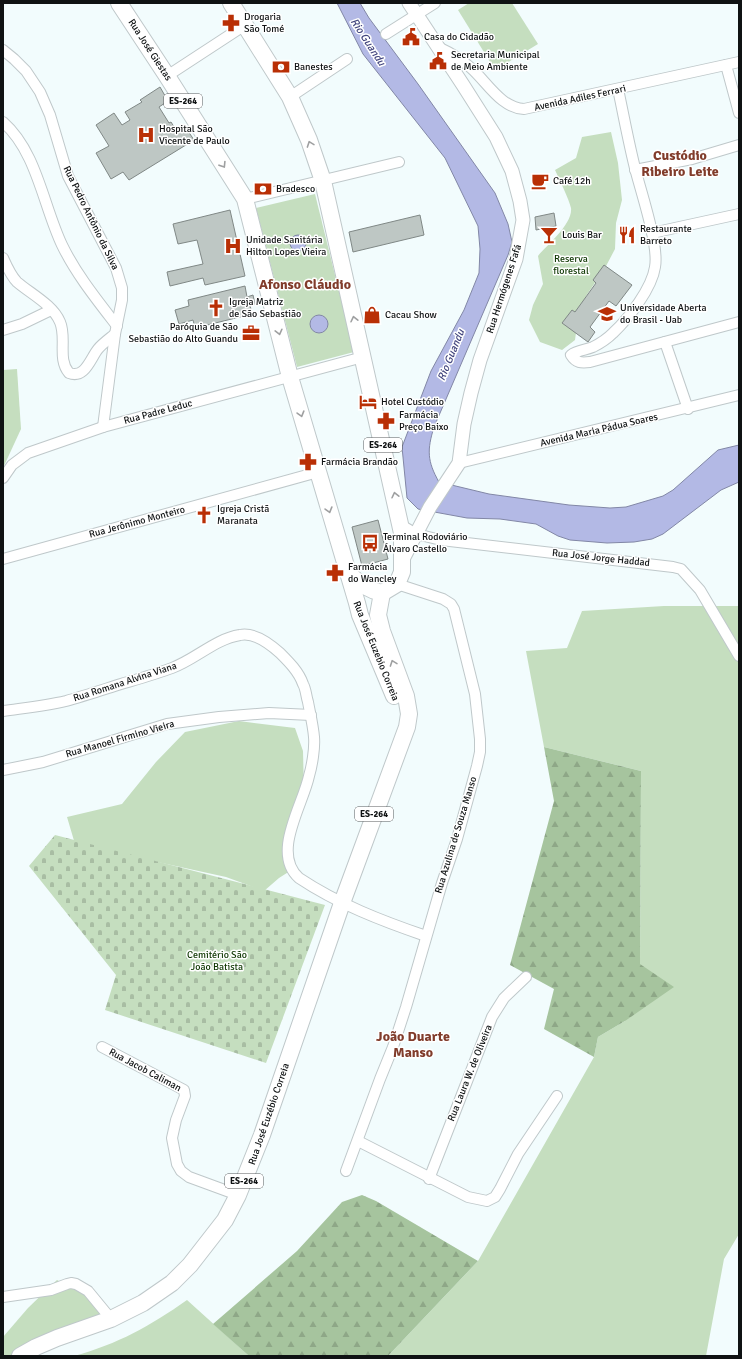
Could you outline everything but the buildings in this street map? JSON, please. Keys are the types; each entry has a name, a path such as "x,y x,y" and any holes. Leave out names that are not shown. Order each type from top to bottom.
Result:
{"main road":[{"name":"Rua José Giestas","path":"119,3 245,199"},
{"name":"ES-264","path":"231,3 290,97 309,140 323,181 363,357 406,531 402,572 397,584"},
{"name":"ES-264","path":"245,199 290,377 349,574"},
{"path":"349,574 363,586 370,590 382,593 397,584"},
{"name":"Rua José Euzebio Correia","path":"349,574 360,615 407,727"},
{"name":"Rua José Euzebio Correia","path":"342,902 407,727 409,714 406,696 382,631 378,615 382,593"},
{"name":"Rua José Euzébio Correia","path":"20,1356 57,1338 111,1319 143,1303 172,1282 190,1265 225,1220 238,1195 262,1135 342,902"}],"street":[{"name":"Rua Hermógenes Fafá","path":"409,3 440,48 496,137 512,171 520,201 523,220 516,259 480,360 471,393 464,424 459,463"},
{"path":"386,34 435,3"},
{"path":"167,76 245,25"},
{"name":"Avenida Adiles Ferrari","path":"440,48 455,56 470,67 506,103 519,109 528,109 739,62"},
{"name":"Rua Pedro Antônio da Silva","path":"3,50 26,71 40,92 50,115 68,176 116,268 122,288 122,300 116,330 103,427"},
{"path":"290,97 347,59"},
{"path":"726,65 739,113"},
{"path":"618,89 635,170 652,233 656,254 656,266 652,280 626,319 604,341 571,355 579,363 586,363 739,322"},
{"path":"3,122 16,135 29,157 53,225 69,258 116,330 102,344 84,371 77,374 69,373 63,362 63,330 60,321 52,310 16,281 3,258"},
{"path":"635,170 692,159 739,145"},
{"path":"245,199 399,162"},
{"path":"652,233 739,214"},
{"path":"3,330 22,324 52,310"},
{"path":"665,342 688,409"},
{"name":"Rua Padre Leduc","path":"3,478 12,465 28,453 103,427 363,357"},
{"name":"Avenida Maria Pádua Soares","path":"459,463 688,409 739,395"},
{"path":"406,531 430,507 459,463"},
{"name":"Rua Jerônimo Monteiro","path":"3,558 318,472"},
{"name":"Rua José Jorge Haddad","path":"406,531 441,540 673,566 682,569 700,590 739,656"},
{"name":"Rua Azulina de Souza Manso","path":"346,1171 396,1040 478,766 480,738 475,694 454,609 451,604 443,599 397,584"},
{"name":"Rua Romana Alvina Viana","path":"3,711 64,701 153,675 174,667 227,639 240,634 246,634 259,638 269,644 285,658 295,670 304,684 311,714 314,739 310,775 292,828 287,848 290,867 299,878 342,902 385,922 426,936"},
{"name":"Rua Manoel Firmino Vieira","path":"3,770 44,762 166,724 219,717 269,713 311,714"},
{"name":"Rua Laura W. de Oliveira","path":"429,1179 492,1017 504,998 526,977"},
{"name":"Rua Jacob Caliman","path":"102,1048 184,1090 185,1095 176,1120 172,1138 176,1164 181,1171 189,1177 238,1195"},
{"path":"358,1142 429,1179 468,1197 483,1201 492,1199 500,1189 518,1154 557,1096"},
{"path":"3,1297 46,1291 72,1283 88,1291 111,1319"}],"green space":[{"path":"469,3 512,3 538,44 495,70 458,10"},
{"name":"Reserva florestal","path":"611,132 618,163 622,200 616,223 615,249 605,268 586,296 578,318 575,340 562,350 540,342 529,320 533,305 543,284 538,256 559,234 571,214 570,204 555,170 576,158 582,137"},
{"path":"315,194 354,352 297,367 256,208"},
{"path":"17,369 21,429 3,468 3,370"},
{"path":"664,606 739,606 739,1234 724,1259 706,1356 388,1356 478,1261 594,1057 598,1037 625,1021 640,964 641,771 544,747 526,651 567,648 582,611"},
{"path":"239,721 295,728 303,751 304,792 291,848 290,871 264,891 226,877 75,844 67,817 122,804 156,762 185,732"},
{"path":"544,747 641,771 640,964 674,987 625,1021 598,1037 594,1057 544,1029 554,989 510,965 554,801"},
{"name":"Cemitério São João Batista","path":"55,835 325,905 266,1063 105,1010 116,975 29,866"},
{"path":"362,1195 376,1201 478,1261 388,1356 249,1356 213,1324 297,1251 342,1202"},
{"path":"57,1280 88,1296 113,1320 17,1356 3,1356 3,1337 28,1308"},
{"path":"187,1300 249,1356 74,1356 119,1340 147,1326"}],"water":[{"name":"Rio Guandu","path":"337,3 360,3 369,18 418,84 495,193 508,224 512,242 508,255 434,427 430,442 429,455 432,468 439,482 489,494 569,505 610,508 626,507 663,496 673,490 718,450 739,445 739,482 721,490 663,534 652,539 634,542 607,543 570,540 558,536 536,524 500,519 467,518 418,509 407,498 402,447 431,371 464,310 479,273 480,249 478,226 445,158 363,54"},
{"path":"298,235 304,237 306,243 304,249 298,251 292,249 290,243 292,237"},
{"path":"319,315 325,318 328,324 325,330 319,333 313,330 310,324 313,318"}],"place":[{"name":"Drogaria São Tomé","path":"231,23"},
{"name":"Casa do Cidadão","path":"411,37"},
{"name":"Secretaria Municipal de Meio Ambiente","path":"438,61"},
{"name":"Banestes","path":"281,67"},
{"name":"Hospital São Vicente de Paulo","path":"146,135"},
{"name":"Café 12h","path":"540,181"},
{"name":"Bradesco","path":"263,189"},
{"name":"Louis Bar","path":"549,235"},
{"name":"Restaurante Barreto","path":"627,235"},
{"name":"Unidade Sanitária Hilton Lopes Vieira","path":"233,246"},
{"name":"Igreja Matriz de São Sebastião","path":"216,308"},
{"name":"Universidade Aberta do Brasil - Uab","path":"607,314"},
{"name":"Cacau Show","path":"372,315"},
{"name":"Paróquia de São Sebastião do Alto Guandu","path":"251,333"},
{"name":"Hotel Custódio","path":"368,402"},
{"name":"Farmácia Preço Baixo","path":"386,421"},
{"name":"Farmácia Brandão","path":"308,462"},
{"name":"Igreja Cristã Maranata","path":"204,515"},
{"name":"Terminal Rodoviário Álvaro Castello","path":"370,543"},
{"name":"Farmácia do Wancley","path":"335,573"}],"district":[{"name":"Custódio Ribeiro Leite","path":"680,164"},
{"name":"Afonso Cláudio","path":"305,284"},
{"name":"João Duarte Manso","path":"413,1044"}]}
